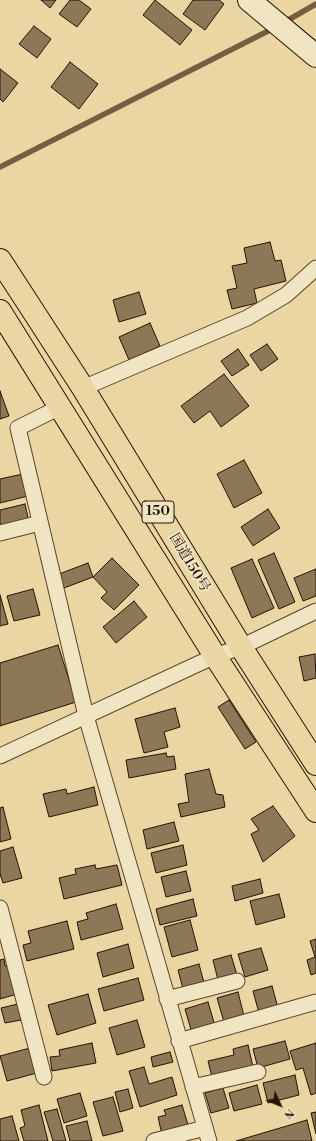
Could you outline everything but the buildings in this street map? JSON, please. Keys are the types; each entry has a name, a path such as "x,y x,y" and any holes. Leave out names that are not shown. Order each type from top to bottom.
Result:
{"highway":[{"name":"国道150号","path":"0,260 83,388 241,647 316,764"},
{"name":"国道150号","path":"0,311 215,656 316,811"}],"street":[{"path":"249,0 316,56"},
{"path":"83,388 247,318 286,295 316,268"},
{"path":"60,407 18,428 86,716 207,1134 154,1141"},
{"path":"0,533 40,523"},
{"path":"0,756 215,656 241,647 316,610"},
{"path":"0,908 44,1077"},
{"path":"167,999 236,981"},
{"path":"179,1041 316,1002"},
{"path":"193,1087 258,1072"}],"waterway":[{"path":"283,23 316,4"},
{"path":"0,167 274,28"}]}
